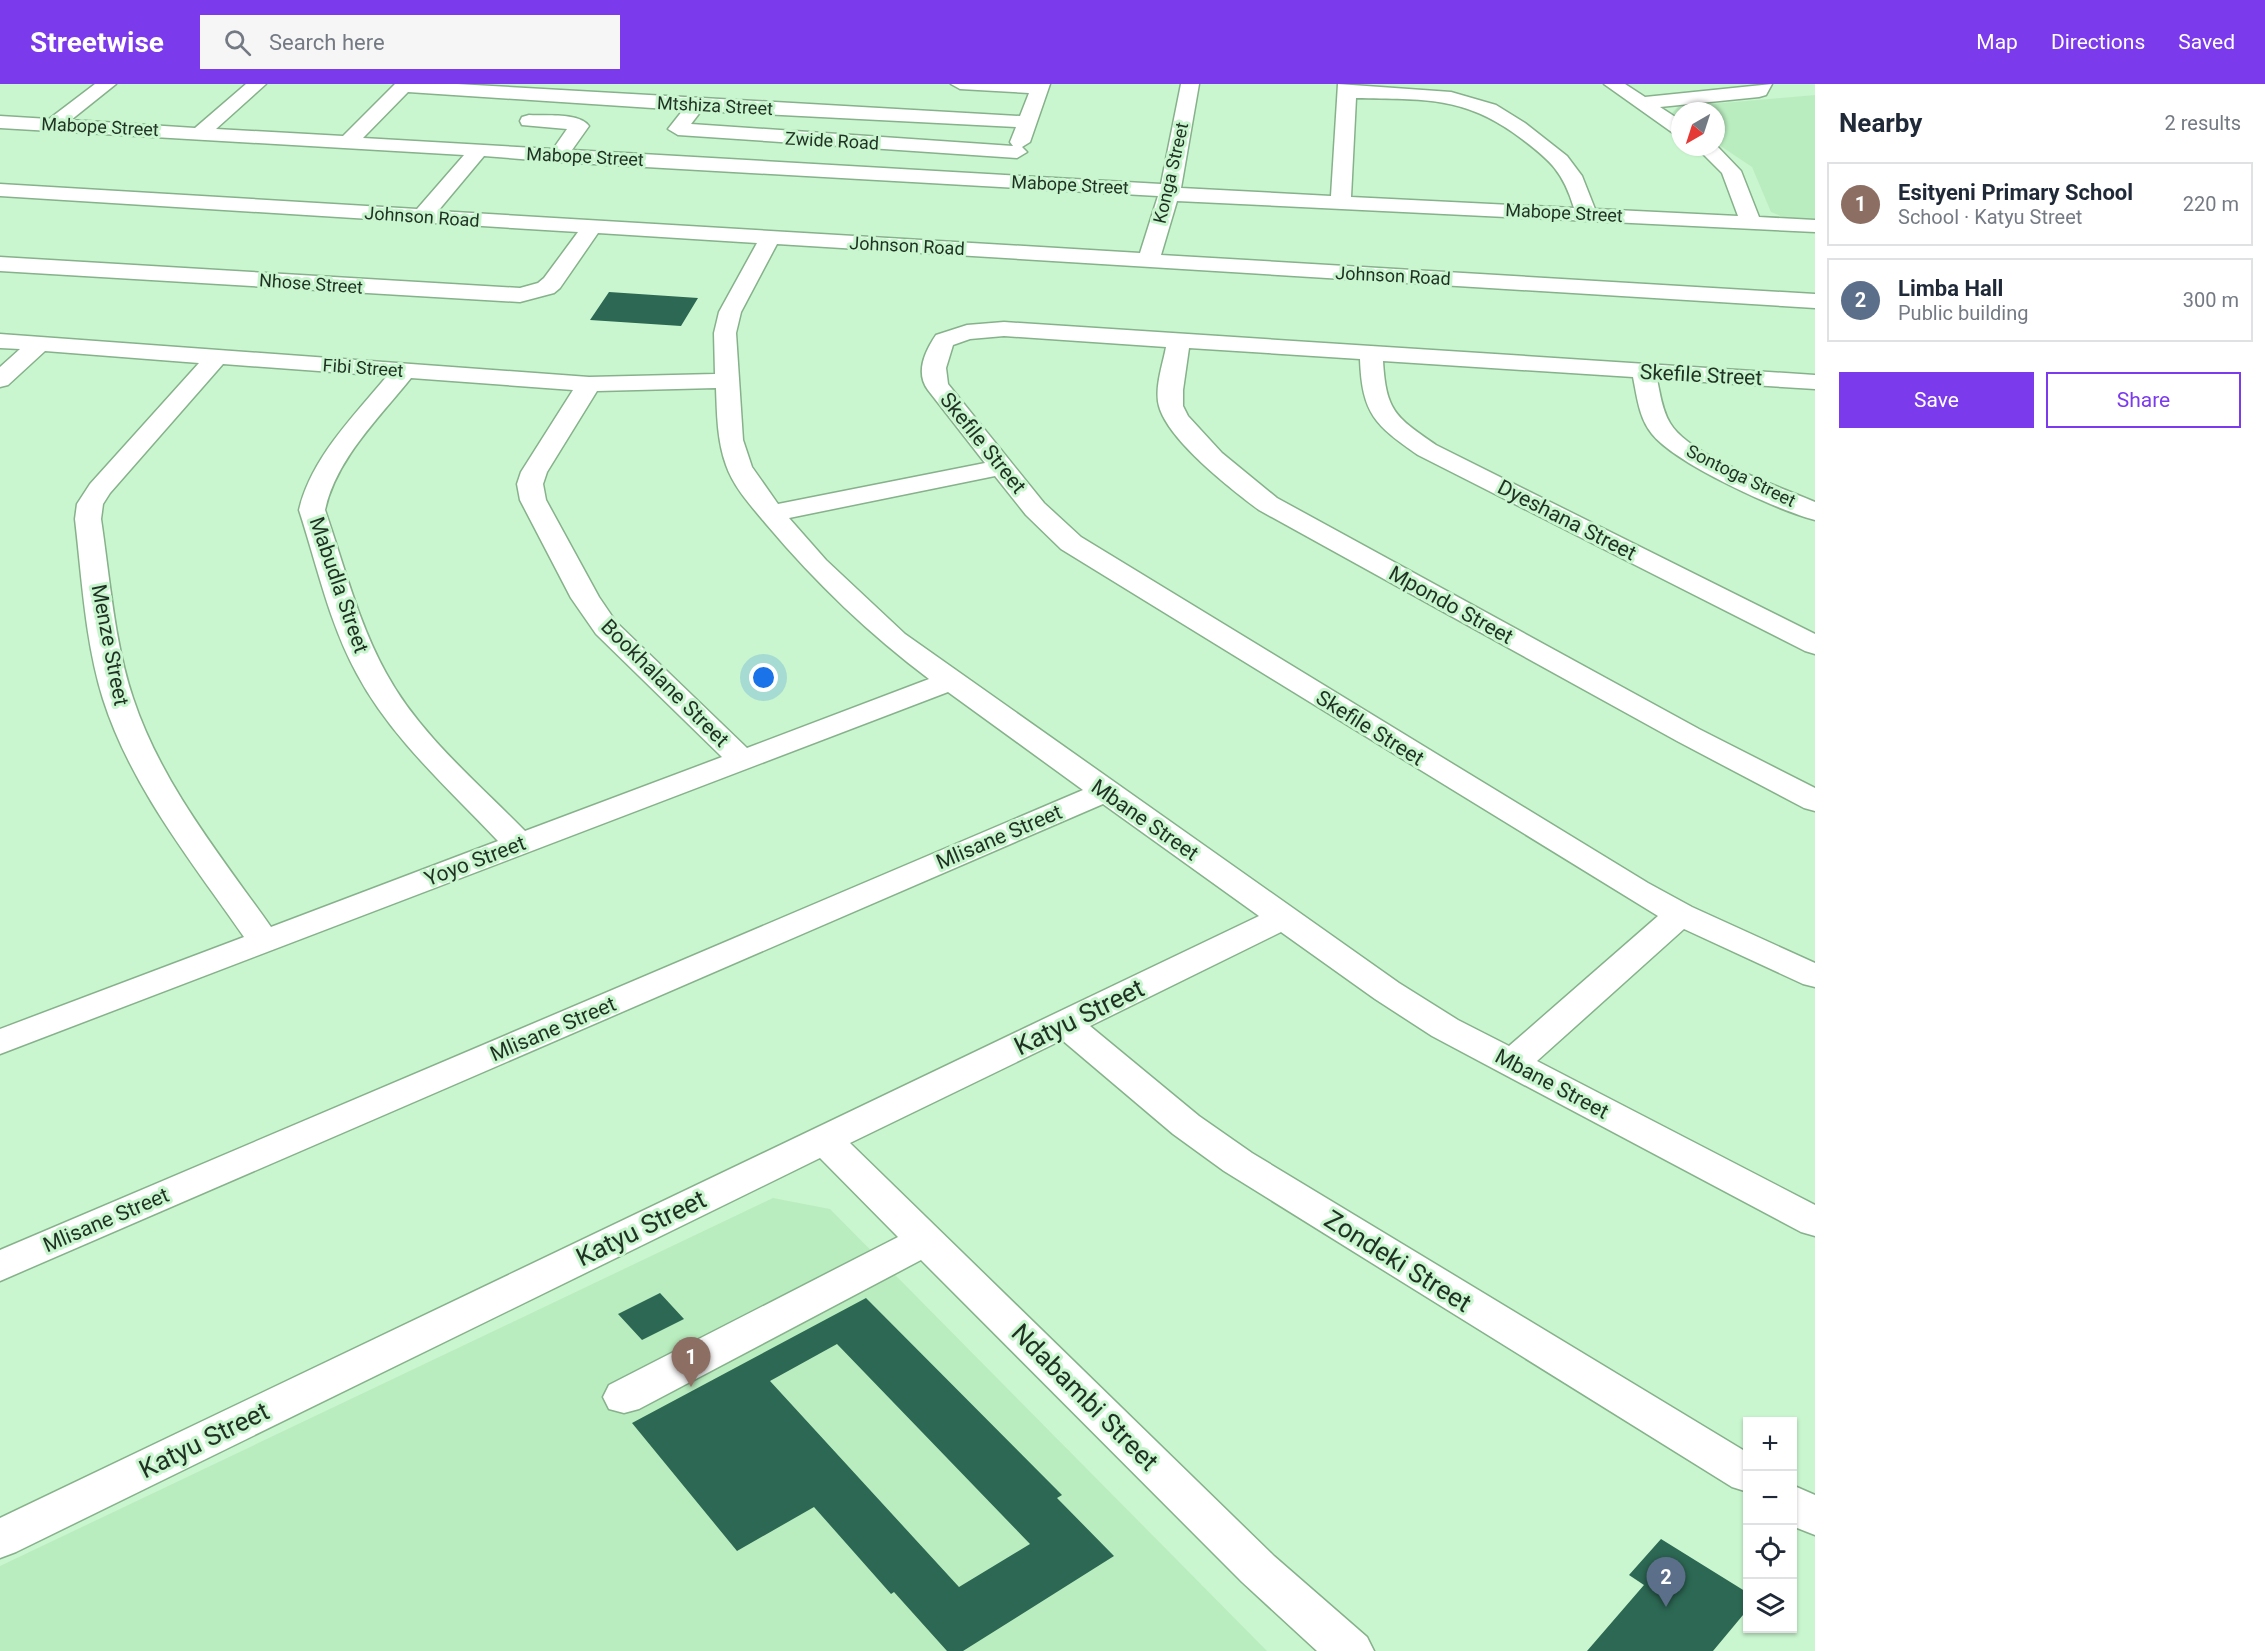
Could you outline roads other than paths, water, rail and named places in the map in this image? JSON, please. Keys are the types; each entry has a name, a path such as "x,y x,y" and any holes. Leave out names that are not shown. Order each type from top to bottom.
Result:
{"street":[{"path":"53,125 107,84"},
{"path":"200,133 257,84"},
{"path":"960,84 1040,86 1008,181"},
{"name":"Konga Street","path":"1148,261 1169,192 1190,84"},
{"path":"1613,84 1671,123"},
{"path":"1641,103 1743,94 1759,91 1763,84"},
{"path":"348,142 404,85"},
{"name":"Mtshiza Street","path":"404,85 553,90 696,105 1027,122"},
{"path":"1341,202 1347,88 1451,98 1482,105 1496,112 1564,161 1577,182 1586,214"},
{"name":"Zwide Road","path":"696,105 678,129 1017,152"},
{"path":"529,121 579,126 558,156"},
{"name":"Mabope Street","path":"0,122 1341,202 1815,226"},
{"path":"422,217 478,151"},
{"path":"1719,156 1735,175 1750,222"},
{"name":"Johnson Road","path":"0,190 1815,301"},
{"name":"Nhose Street","path":"0,264 520,295 546,288 552,283 592,228"},
{"name":"Mbane Street","path":"770,238 730,312 725,333 731,440 739,467 753,491 816,566 856,606 895,640 1105,792 1283,918 1445,1028 1815,1222"},
{"name":"Skefile Street","path":"1815,382 1004,329 967,332 944,340 933,366 936,385 1035,509 1071,543 1562,846 1680,914 1815,976"},
{"name":"Fibi Street","path":"0,341 589,384 726,381"},
{"name":"Mpondo Street","path":"1179,341 1171,395 1176,417 1220,466 1245,488 1268,504 1677,730 1815,801"},
{"path":"0,380 39,344"},
{"name":"Dyeshana Street","path":"1371,354 1372,392 1377,406 1387,420 1427,450 1815,645"},
{"name":"Menze Street","path":"217,357 99,489 90,504 88,519 113,680 125,721 168,801 264,941"},
{"name":"Mabudla Street","path":"404,371 327,471 313,498 312,510 359,651 414,732 519,844"},
{"name":"Sontoga Street","path":"1644,372 1654,413 1668,438 1704,460 1815,512"},
{"name":"Bookhalane Street","path":"589,384 534,472 530,484 533,500 585,598 606,628 741,759"},
{"path":"773,513 1003,467"},
{"name":"Yoyo Street","path":"0,1042 951,681"},
{"name":"Mlisane Street","path":"0,1266 1105,792"},
{"path":"1512,1063 1680,914"},
{"name":"Katyu Street","path":"0,1539 1283,918"},
{"name":"Zondeki Street","path":"1066,1024 1169,1111 1238,1162 1743,1472"},
{"name":"Ndabambi Street","path":"823,1139 1258,1569 1350,1651"},
{"path":"624,1397 925,1240"},
{"path":"1797,1506 1815,1517"}],"place":[{"name":"Esityeni Primary School","path":"691,1387"},
{"name":"Limba Hall","path":"1666,1607"}]}
